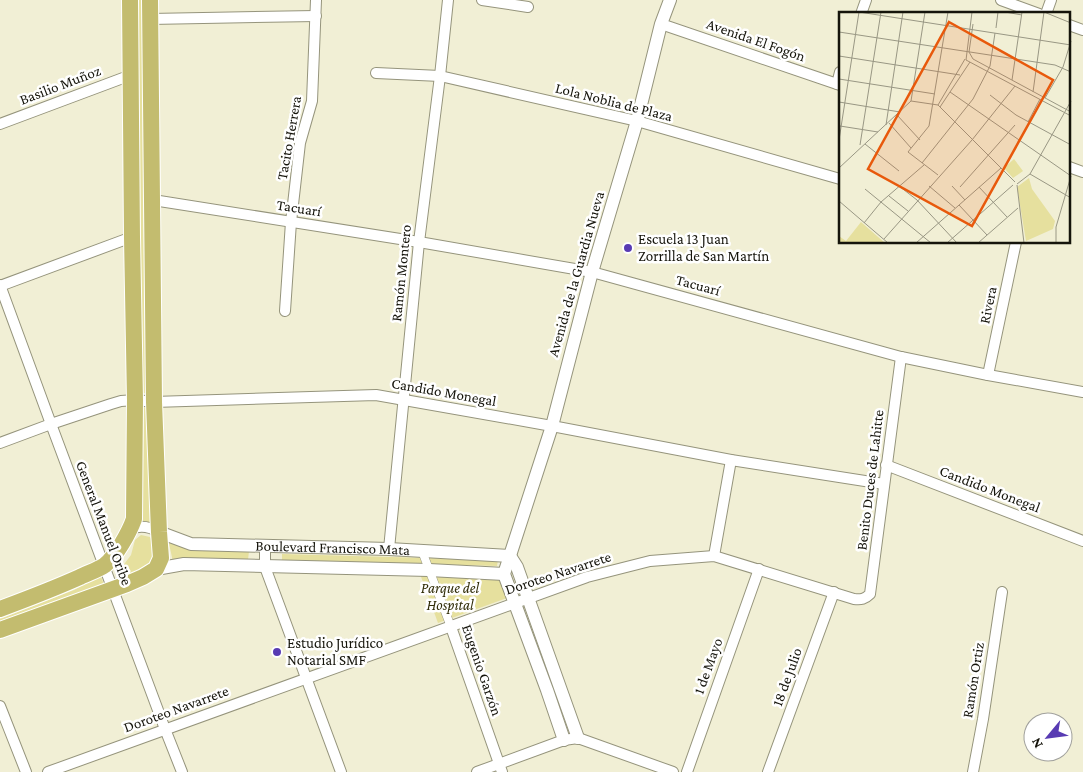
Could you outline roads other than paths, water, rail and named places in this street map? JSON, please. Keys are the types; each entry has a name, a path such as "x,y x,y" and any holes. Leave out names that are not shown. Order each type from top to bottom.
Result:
{"main road":[{"path":"0,609 37,596 104,566 118,550 134,519 135,400 130,0"},
{"path":"150,0 154,402 161,558 156,569"},
{"name":"Boulevard Francisco Mata","path":"0,630 127,584 156,569"}],"street":[{"name":"Tacito Herrera","path":"285,311 300,143 312,101 316,0"},
{"name":"Ramón Montero","path":"389,549 419,242 448,0"},
{"path":"482,0 528,7"},
{"name":"Avenida de la Guardia Nueva","path":"504,574 552,426 592,272 637,122 670,0"},
{"path":"862,12 866,0"},
{"path":"1001,0 1034,12"},
{"path":"1047,12 1051,0"},
{"path":"150,19 316,16"},
{"name":"Avenida El Fogón","path":"662,24 839,84"},
{"path":"1070,25 1083,30"},
{"name":"Lola Noblia de Plaza","path":"376,73 440,76 637,122 839,179"},
{"name":"Basilio Muñoz","path":"0,124 131,75"},
{"path":"1070,167 1083,172"},
{"name":"Tacuarí","path":"153,200 419,242 592,272 901,356 988,375 1083,392"},
{"path":"0,285 132,236"},
{"name":"Rivera","path":"988,375 1016,244"},
{"name":"General Manuel Oribe","path":"0,285 182,772"},
{"name":"Benito Duces de Lahitte","path":"859,600 866,598 870,594 901,356"},
{"name":"Candido Monegal","path":"0,444 51,424 121,401 154,402 376,395 730,460 884,484"},
{"path":"714,556 730,460"},
{"name":"Candido Monegal","path":"886,465 1082,537"},
{"name":"Boulevard Francisco Mata","path":"130,530 144,526 191,544 389,549 510,556"},
{"path":"265,546 265,567 341,772"},
{"name":"Eugenio Garzón","path":"422,551 451,627 500,768"},
{"path":"510,556 517,566 529,598 578,738"},
{"name":"Doroteo Navarrete","path":"48,772 587,577 650,561 714,556 859,600"},
{"name":"Boulevard Francisco Mata","path":"156,569 184,564 429,570 504,574"},
{"name":"1 de Mayo","path":"686,772 759,569"},
{"path":"504,574 564,740"},
{"name":"18 de Julio","path":"768,772 834,592"},
{"name":"Ramón Ortiz","path":"973,772 1002,592"},
{"path":"0,706 26,772"},
{"path":"477,772 500,768 564,740 578,738 660,770 673,772"}],"place":[{"name":"Escuela 13 Juan Zorrilla de San Martín","path":"628,248"},
{"name":"Estudio Jurídico Notarial SMF","path":"277,652"}],"park label":[{"name":"Parque del Hospital","path":"450,596"}]}
